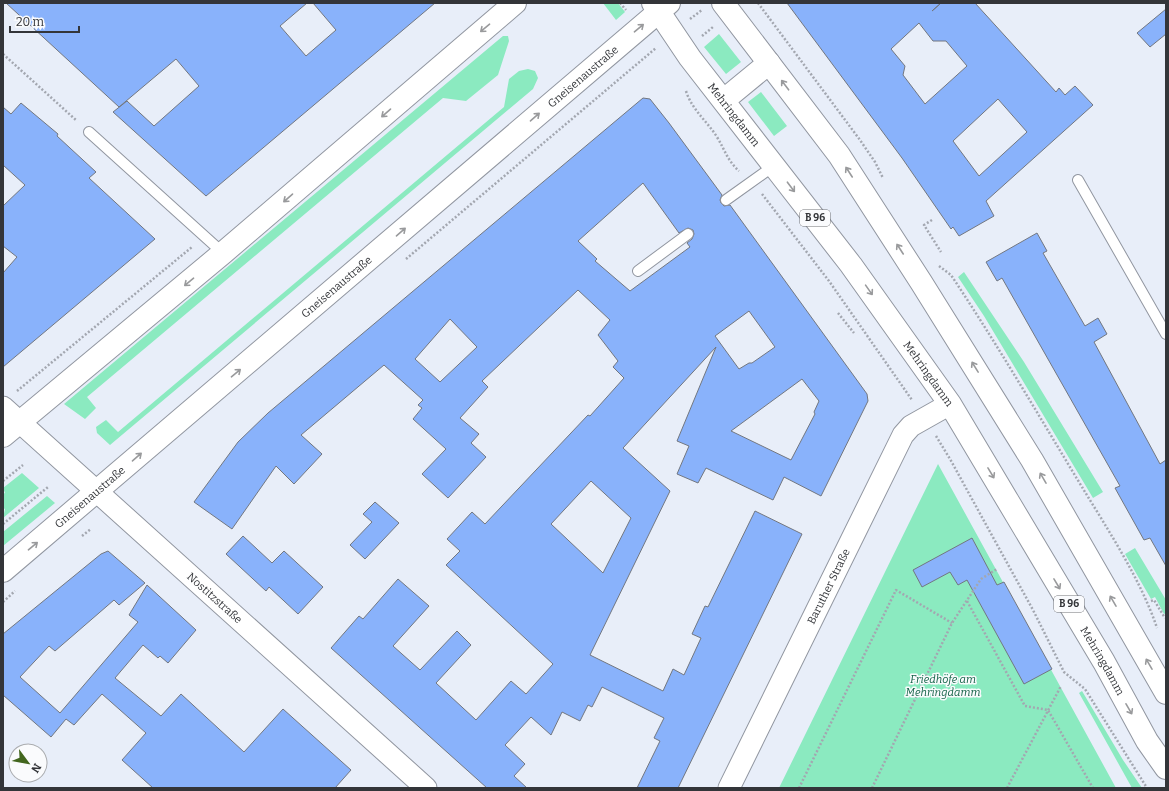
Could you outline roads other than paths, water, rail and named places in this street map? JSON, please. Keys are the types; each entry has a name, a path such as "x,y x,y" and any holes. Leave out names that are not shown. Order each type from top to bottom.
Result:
{"main road":[{"path":"3,436 223,253 515,3"},
{"path":"723,3 839,156 938,309 1032,460 1166,693"},
{"name":"Mehringdamm","path":"660,6 690,58 775,165 851,265 950,404 1104,662 1147,742 1166,768"},
{"name":"Gneisenaustraße","path":"3,571 660,6"},
{"path":"724,100 769,63"}],"street":[{"name":"Baruther Straße","path":"728,788 903,435 911,426 950,404"},
{"name":"Nostitzstraße","path":"3,407 426,788"}],"lane":[{"path":"89,132 223,253"},
{"path":"726,200 775,165"},
{"path":"1078,180 1166,334"},
{"path":"638,270 688,234"}],"park label":[{"name":"Friedhöfe am Mehringdamm","path":"943,685"}]}
